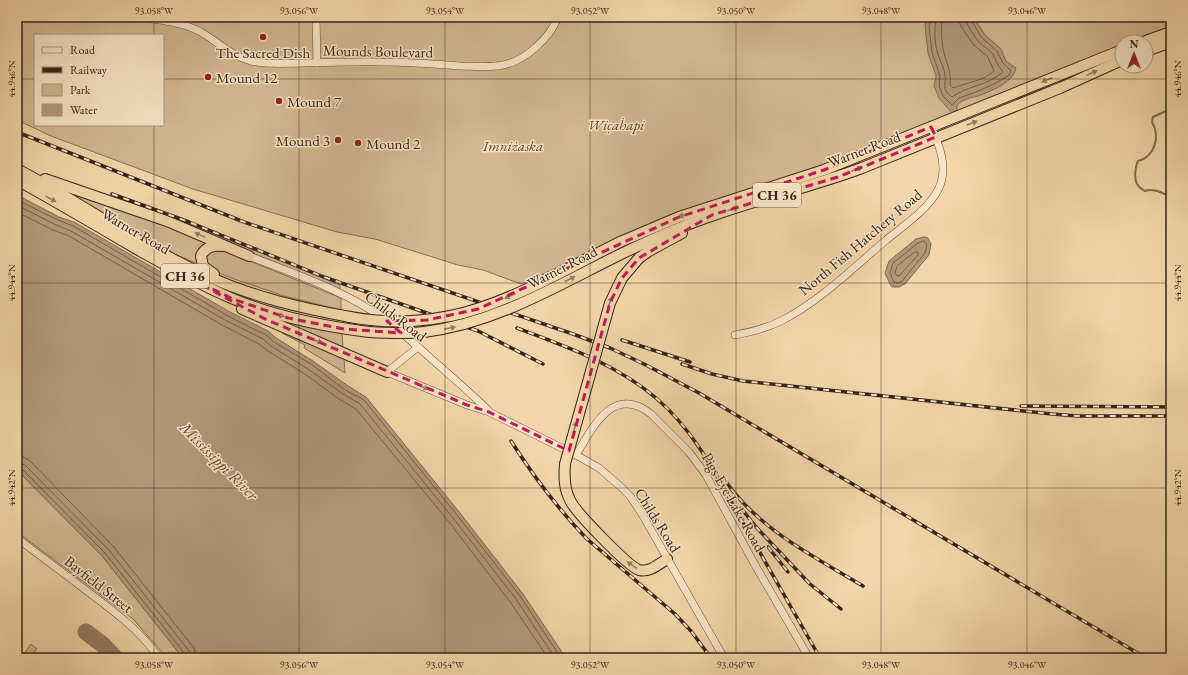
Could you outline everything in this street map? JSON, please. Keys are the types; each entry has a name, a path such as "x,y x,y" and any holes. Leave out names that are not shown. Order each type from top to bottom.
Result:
{"highway":[{"path":"1154,38 1171,32"},
{"path":"1154,48 1171,42"},
{"name":"Warner Road","path":"17,168 181,264 219,282 259,296 299,307 350,317 375,320 410,321 443,317 478,309 518,292 662,223 824,170 1114,53"},
{"name":"Warner Road","path":"17,180 182,274 233,299 274,314 330,327 369,332 423,332 453,327 483,319 522,304 619,255 712,215 838,177 1060,88 1114,64"},
{"path":"17,168 69,188 167,221 249,256"},
{"path":"667,559 648,570 638,570 629,564 582,517 570,501 564,482 565,464 610,303 622,278 639,258 660,244 712,215"},
{"path":"249,256 226,247 216,245 206,249 201,258 203,266 209,271 259,296"},
{"path":"182,274 251,313 387,372"}],"street":[{"name":"Mounds Boulevard","path":"140,17 190,27 230,52 248,60 274,64 382,62 477,67 503,66 529,53 539,45 551,30 558,17"},
{"path":"316,17 317,63"},
{"name":"North Fish Hatchery Road","path":"735,336 780,321 807,305 840,280 928,204 939,188 942,179 943,160 936,137 931,127"},
{"name":"Childs Road","path":"249,256 348,298 384,319 473,395 489,412"},
{"path":"387,372 418,347"},
{"name":"Childs Road","path":"387,372 467,405 489,412 576,455 599,468 611,478 630,496 642,514 724,658"},
{"name":"Pigs Eye Lake Road","path":"576,455 600,417 614,407 635,405 644,409 655,418 689,452 706,475 755,565 809,658"},
{"name":"Bayfield Street","path":"17,538 118,614 143,638 159,658"}],"highlighted area":[{"path":"931,127 936,137 838,177 712,215 639,258 622,278 610,303 569,451 489,412 467,405 265,319 182,274 233,299 288,318 344,329 401,333 387,321 427,320 478,309 679,217 824,170"}],"green space":[{"name":"Wic̣aḣapi","path":"17,17 1171,17 1171,29 1154,35 1114,34 1114,50 822,167 616,238 521,284 483,270 458,265 375,239 337,232 193,189 51,136 17,120"},
{"path":"69,191 145,216 210,242 196,263 169,252 68,194"},
{"path":"148,210 192,225 340,285 340,289"},
{"path":"220,249 341,298 341,310 284,296 211,270 208,267 206,257 210,251"},
{"path":"279,320 311,328 342,333 343,350"},
{"path":"282,333 344,358 345,373 304,348 305,345"},
{"path":"17,470 102,556 183,658 167,658 133,619 17,532"},
{"path":"31,644 37,649 29,658 21,658"}],"water":[{"path":"927,17 973,17 985,35 1001,49 1006,61 1016,68 1011,78 995,89 962,101 957,105 957,110 952,113 939,98 934,86 936,76 928,53 925,26"},
{"name":"Mississippi River","path":"17,195 59,217 74,222 230,312 268,331 276,338 366,397 460,513 523,594 566,658 183,658 102,556 17,470"},
{"path":"924,237 928,238 931,244 929,255 905,284 899,287 892,287 885,273 889,261 916,239"}],"waterway":[{"path":"1168,110 1153,117 1152,122 1155,128 1156,140 1152,151 1144,159 1138,161 1135,176 1136,182 1145,191 1155,191 1171,197"}],"taxiway":[{"path":"86,632 103,645 115,658"}],"railway":[{"path":"17,132 244,222 610,348 699,393 1146,658"},
{"path":"112,194 189,222 324,277 478,331 543,364"},
{"path":"517,328 572,349 624,375 656,398 683,425 715,472 820,658"},
{"path":"622,340 690,362"},
{"path":"682,364 712,374 743,381 1052,414 1077,416 1171,416"},
{"path":"1021,406 1171,407"},
{"path":"511,441 547,492 587,539 675,614 691,631 711,658"},
{"path":"724,479 753,513 770,527 806,552 863,586"},
{"path":"741,508 756,527 810,584 841,609"},
{"path":"768,547 788,572"}],"place":[{"name":"The Sacred Dish","path":"263,37"},
{"name":"Mound 12","path":"208,77"},
{"name":"Mound 7","path":"279,101"},
{"name":"Mound 3","path":"338,140"},
{"name":"Mound 2","path":"358,143"}],"park label":[{"name":"Imniżaska","path":"513,145"}]}
